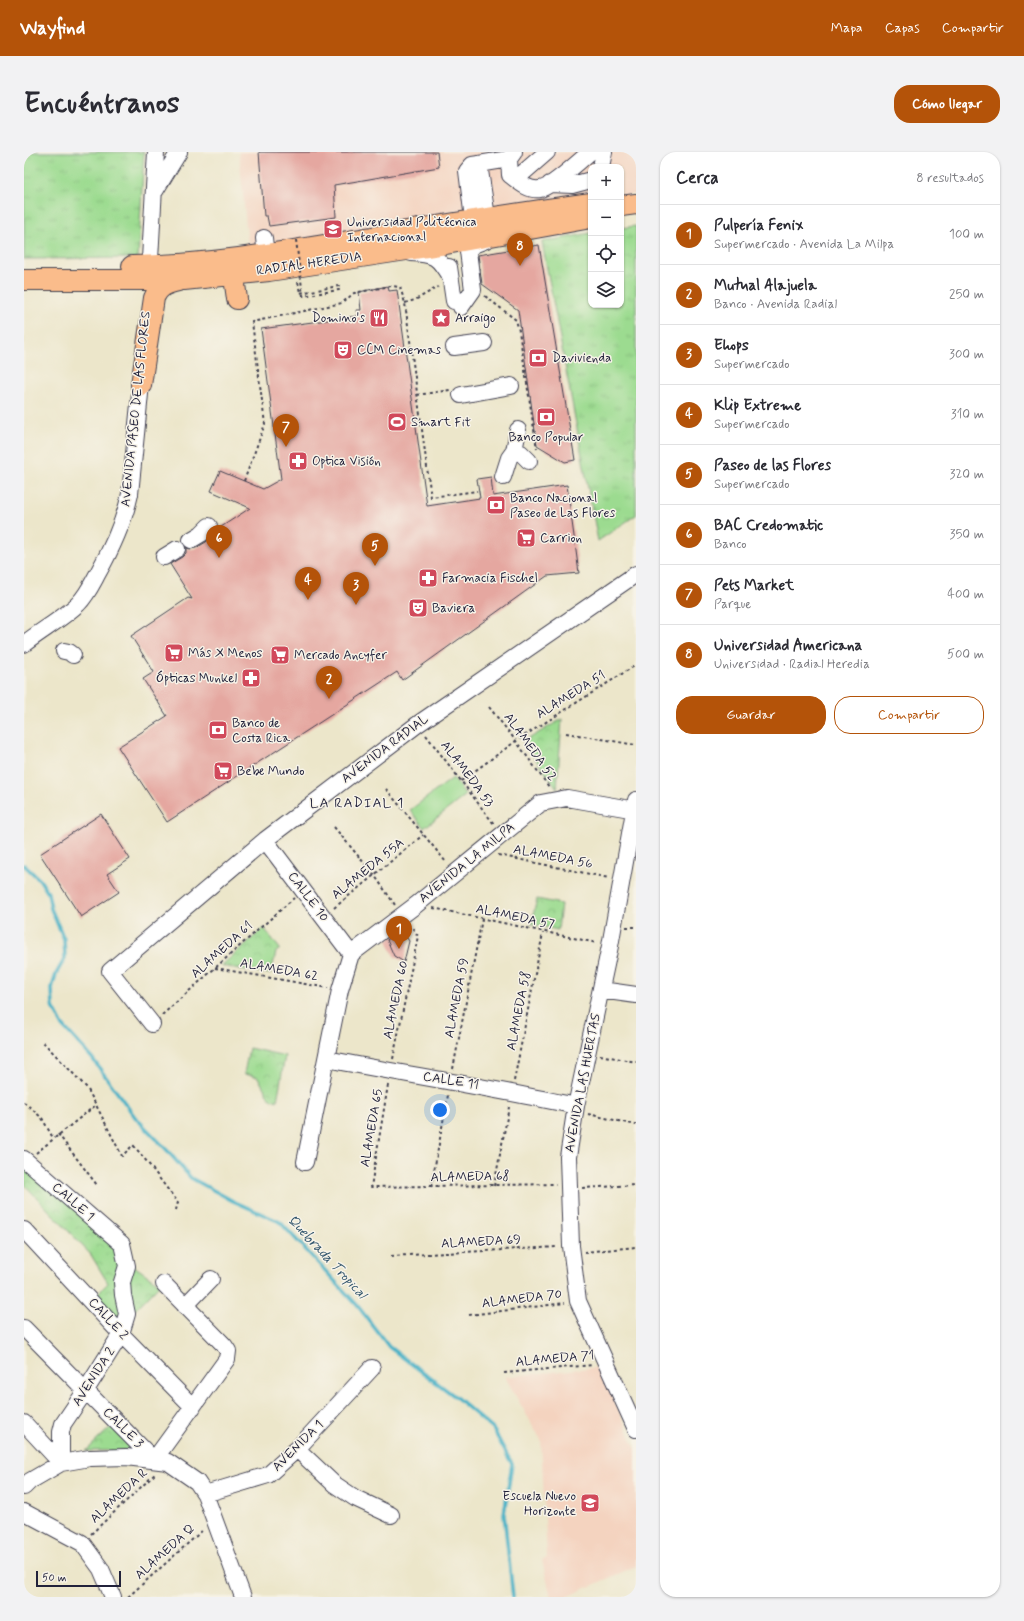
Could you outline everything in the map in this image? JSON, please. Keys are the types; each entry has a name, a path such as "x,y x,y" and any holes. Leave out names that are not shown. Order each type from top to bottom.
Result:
{"main road":[{"path":"624,198 636,197"},
{"name":"RADIAL HEREDIA","path":"24,280 150,273 265,246 326,245 480,218 588,203"},
{"path":"624,206 636,204"},
{"path":"150,273 234,270 408,239 439,235 451,243 460,231 588,210"},
{"path":"624,213 636,211"},
{"name":"RADIAL HEREDIA","path":"24,268 150,273 184,280 234,270 297,267 451,243 588,219"},
{"path":"326,245 408,239"},
{"path":"141,385 154,298 157,291 163,285 184,280 203,286 223,284 232,288 237,299 234,270"}],"street":[{"name":"AVENIDA PASEO DE LAS FLORES","path":"24,644 65,615 79,603 89,589 120,529 127,510 130,494 141,385 150,273 156,152"},
{"path":"154,192 179,152"},
{"path":"516,179 547,152"},
{"path":"480,218 479,164 512,156 510,175 522,184 532,188 541,189 550,184 590,152"},
{"path":"602,164 604,152"},
{"path":"550,184 572,185 588,181"},
{"path":"624,197 636,194"},
{"path":"458,304 474,290 468,254 470,247 477,242 531,229"},
{"path":"450,277 451,243"},
{"path":"451,243 466,295 458,304"},
{"path":"392,252 428,254 433,256 444,266 450,277 458,304"},
{"path":"454,348 484,343"},
{"path":"461,395 511,386"},
{"path":"503,477 508,458 514,451 518,430"},
{"path":"514,451 533,457"},
{"path":"191,540 202,534 209,526"},
{"name":"AVENIDA RADIAL","path":"152,1024 110,972 265,840 418,724 636,574"},
{"name":"AVENIDA LA MILPA","path":"351,954 402,914 416,905 541,803 567,798 635,807"},
{"name":"AVENIDA LAS HUERTAS","path":"635,807 610,946 576,1109 568,1157 572,1250 578,1301 636,1429"},
{"name":"CALLE 10","path":"265,840 351,954"},
{"path":"305,1162 340,990 351,954"},
{"path":"601,990 636,995"},
{"name":"CALLE 11","path":"326,1059 390,1072 512,1092 576,1109"},
{"name":"CALLE 1","path":"25,1160 122,1244"},
{"name":"CALLE 2","path":"24,1230 121,1334 192,1407"},
{"name":"AVENIDA 2","path":"61,1463 61,1432 63,1424 121,1334 127,1314 122,1282 127,1266 122,1244"},
{"path":"184,1306 211,1279"},
{"path":"24,1487 30,1481 61,1463 108,1456 161,1461 192,1407 227,1359 228,1351 224,1345 164,1284"},
{"name":"CALLE 3","path":"24,1328 86,1390 161,1461 197,1482 205,1494"},
{"name":"AVENIDA 1","path":"205,1494 268,1475 297,1449 372,1368"},
{"path":"24,1423 61,1463"},
{"path":"297,1449 334,1484 355,1498 391,1515"},
{"path":"205,1494 243,1597"},
{"path":"24,1512 82,1543 101,1569 113,1597"}],"path":[{"path":"296,240 303,296 339,290 338,286 300,293 297,267"},
{"path":"244,481 265,424 252,322 342,303 354,293 391,286 400,288 405,303 431,497 477,491"},
{"path":"405,303 415,300 437,287"},
{"path":"482,295 516,320 533,457"},
{"name":"ALAMEDA 51","path":"461,781 516,741 636,665"},
{"name":"ALAMEDA 52","path":"489,707 516,741 557,799"},
{"name":"ALAMEDA 53","path":"418,724 502,834"},
{"path":"566,733 636,745"},
{"path":"386,789 455,872"},
{"name":"ALAMEDA 60","path":"334,827 375,876 418,936 390,1072"},
{"name":"ALAMEDA 55A","path":"323,917 375,876 423,835"},
{"name":"ALAMEDA 56","path":"480,852 622,880"},
{"name":"ALAMEDA 61","path":"152,1024 303,890"},
{"name":"ALAMEDA 57","path":"416,905 610,946"},
{"name":"ALAMEDA 59","path":"431,1187 482,919"},
{"name":"ALAMEDA 58","path":"494,1186 543,933"},
{"name":"ALAMEDA 62","path":"215,968 340,990"},
{"path":"44,1042 87,1088 122,1156 133,1145 178,1202 176,1210"},
{"path":"588,1052 636,1062"},
{"name":"ALAMEDA 65","path":"371,1187 390,1072"},
{"path":"24,1102 42,1118 54,1138"},
{"path":"25,1160 96,1106"},
{"path":"576,1109 636,1125"},
{"path":"58,1134 97,1185"},
{"name":"ALAMEDA 68","path":"371,1187 636,1185"},
{"name":"ALAMEDA 69","path":"391,1256 636,1247"},
{"name":"ALAMEDA 70","path":"469,1315 578,1301"},
{"name":"ALAMEDA 71","path":"504,1373 607,1364"},
{"name":"ALAMEDA R","path":"82,1543 161,1461"},
{"name":"ALAMEDA Q","path":"128,1597 214,1520"}],"shaded area":[{"name":"Universidad Politécnica Internacional","path":"239,152 636,152 636,194 624,196 624,164 588,164 588,202 249,257"},
{"name":"Escuela Nuevo Horizonte","path":"599,1367 636,1449 636,1566 566,1597 551,1597 542,1560 547,1558 541,1440 505,1377"}],"green space":[{"path":"24,152 144,152 138,258 24,259"},
{"path":"636,226 636,515 598,541 542,242 588,234 588,308 624,308 624,228"},
{"path":"562,719 557,788 523,742"},
{"path":"453,778 466,795 424,828 410,810"},
{"path":"537,899 561,904 558,930 531,924"},
{"path":"264,928 280,949 276,952 271,974 221,966"},
{"path":"249,1048 285,1056 277,1101 269,1098 258,1077 244,1074"},
{"path":"24,1164 117,1245 123,1265 123,1312 118,1324 94,1297 108,1283 91,1255 24,1184"},
{"path":"131,1264 160,1284 131,1314 127,1280"},
{"path":"113,1425 134,1450 86,1451"}],"building":[{"path":"259,152 437,152 439,167 334,185 336,217 269,226 267,216 264,216"},
{"path":"539,245 575,460 565,462 537,445 518,310 482,284 478,255"},
{"path":"388,286 389,291 397,290 427,506 480,498 477,479 491,477 493,496 567,485 579,573 547,576 402,680 397,672 167,822 118,747 167,716 143,679 154,672 131,636 188,598 192,599 170,564 186,553 186,548 196,548 206,542 218,529 250,508 211,491 220,471 263,489 281,479 261,329 357,316 356,310 361,310 359,292"},
{"path":"101,814 130,859 107,874 119,892 81,917 40,854"},
{"path":"401,929 409,941 404,962 394,956 387,940"}],"waterway":[{"name":"Quebrada Tropical","path":"24,865 40,880 48,893 51,909 64,939 65,958 56,974 52,988 53,1007 63,1026 92,1058 135,1117 191,1178 233,1201 280,1222 357,1305 389,1347 457,1398 493,1429 512,1464 504,1514 513,1597"}],"place":[{"name":"Universidad Politécnica Internacional","path":"333,229"},
{"name":"Universidad Americana","path":"520,266"},
{"name":"Domino's","path":"379,318"},
{"name":"Arraigo","path":"441,318"},
{"name":"CCM Cinemas","path":"343,350"},
{"name":"Davivienda","path":"538,358"},
{"name":"Banco Popular","path":"546,417"},
{"name":"Smart Fit","path":"397,422"},
{"name":"Pets Market","path":"286,447"},
{"name":"Optica Visión","path":"298,461"},
{"name":"Banco Nacional Paseo de Las Flores","path":"496,505"},
{"name":"Carrion","path":"526,538"},
{"name":"BAC Credomatic","path":"219,558"},
{"name":"Paseo de las Flores","path":"375,566"},
{"name":"Farmacia Fischel","path":"428,578"},
{"name":"Klip Extreme","path":"308,600"},
{"name":"Ehops","path":"356,605"},
{"name":"Baviera","path":"418,608"},
{"name":"Más X Menos","path":"174,653"},
{"name":"Mercado Ancyfer","path":"280,655"},
{"name":"Ópticas Munkel","path":"251,678"},
{"name":"Mutual Alajuela","path":"329,699"},
{"name":"Banco de Costa Rica","path":"218,730"},
{"name":"Bebe Mundo","path":"223,771"},
{"name":"Pulpería Fenix","path":"399,949"},
{"name":"Escuela Nuevo Horizonte","path":"590,1503"}],"district":[{"name":"LA RADIAL 1","path":"357,803"}]}
